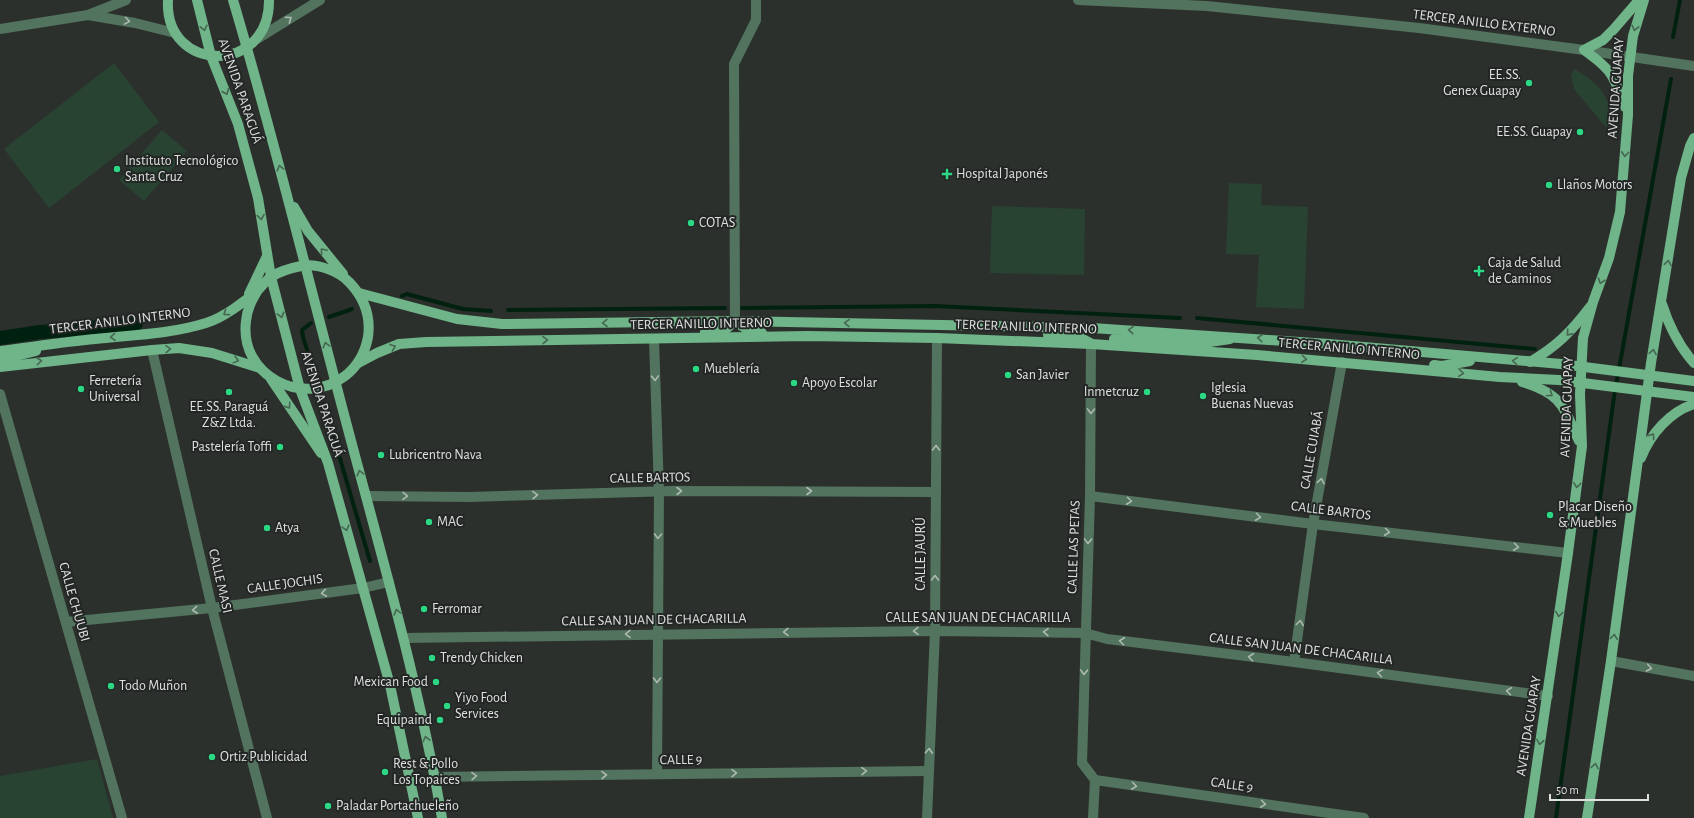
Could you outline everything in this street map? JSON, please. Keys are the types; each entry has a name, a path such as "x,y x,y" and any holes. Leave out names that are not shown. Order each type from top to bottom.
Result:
{"main road":[{"path":"168,0 167,13 175,34 182,42 200,54 224,57 236,54 247,48 257,39 264,28 269,14 269,0"},
{"name":"AVENIDA PARAGUÁ","path":"197,0 211,56 238,124 258,198 271,277 300,390 328,464 390,685 415,818"},
{"name":"AVENIDA PARAGUÁ","path":"233,0 288,197 304,265 404,638 435,777 442,818"},
{"path":"1628,115 1615,78 1604,64 1584,50 1603,40 1614,30 1639,0"},
{"name":"AVENIDA GUAPAY","path":"1529,818 1548,696 1582,446 1581,382 1584,338 1609,258 1620,212 1628,115 1628,76 1630,57 1634,30 1644,0"},
{"path":"1587,818 1611,661 1635,471 1647,390 1681,178 1690,146 1694,138"},
{"path":"288,197 308,230 348,281"},
{"path":"248,297 267,256"},
{"name":"TERCER ANILLO INTERNO","path":"0,351 58,343 166,332 207,323 221,316 258,290 271,277 286,269 304,265 320,266 335,272 348,281 359,293 366,310 369,328 366,346 353,370 336,383 319,389 300,390 284,385 270,377 260,368 251,354 246,338 246,327 250,305 258,290"},
{"name":"TERCER ANILLO INTERNO","path":"359,293 456,319 502,324 735,321 1092,328 1299,341 1582,367 1694,381"},
{"path":"1530,362 1549,351 1566,336 1594,302"},
{"path":"1662,302 1667,320 1679,344 1694,363"},
{"path":"584,339 619,332 663,333 719,331 726,329 735,321 743,328 754,332 870,331 907,334 921,338"},
{"path":"894,324 932,332 1077,336 1092,344 1105,338 1196,344 1243,337"},
{"name":"TERCER ANILLO INTERNO","path":"358,363 399,344 426,342 807,336 937,338 1092,344 1342,362 1500,377 1581,382 1694,397"},
{"path":"1206,352 1216,348 1226,348 1288,353 1294,351 1298,347 1299,341"},
{"path":"0,360 19,356 58,343"},
{"name":"TERCER ANILLO INTERNO","path":"0,367 179,348 212,353 260,368"},
{"path":"1342,362 1345,359 1352,357 1442,366 1484,358"},
{"path":"270,377 328,464"},
{"path":"1500,377 1537,387 1550,393 1559,401 1582,446"},
{"path":"1635,471 1643,452 1657,430 1680,410 1694,404"}],"street":[{"path":"0,29 88,15 126,0"},
{"path":"257,39 320,0"},
{"path":"735,321 734,64 756,20 756,0"},
{"name":"TERCER ANILLO EXTERNO","path":"1078,0 1207,3 1419,28 1690,66"},
{"path":"88,15 135,23 175,34"},
{"name":"CALLE JAURÚ","path":"927,818 935,631 937,338"},
{"path":"654,339 659,492 657,774"},
{"name":"CALLE LAS PETAS","path":"1092,344 1090,496 1082,763 1095,780"},
{"name":"CALLE MASI","path":"152,350 212,608 267,818"},
{"name":"CALLE CUIABÁ","path":"1294,662 1313,524 1342,362"},
{"name":"CALLE CHUUBI","path":"0,394 122,818"},
{"name":"CALLE BARTOS","path":"366,496 469,497 659,492 935,492"},
{"name":"CALLE BARTOS","path":"1090,496 1313,524 1568,553"},
{"name":"CALLE JOCHIS","path":"66,622 212,608 363,588 389,582"},
{"name":"CALLE SAN JUAN DE CHACARILLA","path":"404,638 502,638 657,634 935,631 1085,633 1107,639 1548,696"},
{"path":"1611,661 1694,676"},
{"name":"CALLE 9","path":"435,777 928,770"},
{"path":"1093,818 1095,780"},
{"name":"CALLE 9","path":"1095,780 1364,818"}],"green space":[{"path":"114,63 159,122 49,208 4,149"},
{"path":"1574,69 1592,81 1603,94 1610,109 1615,130 1604,125 1574,89 1571,75"},
{"path":"162,130 187,151 144,201 119,180"},
{"path":"1229,183 1262,184 1261,205 1308,207 1304,309 1256,307 1259,255 1226,254"},
{"path":"992,206 1085,209 1084,275 990,273"},
{"path":"97,759 113,818 0,818 0,776"}],"waterway":[{"path":"1673,37 1680,0"},
{"path":"1556,818 1614,397 1671,79"},
{"path":"402,296 407,294 463,309 491,311"},
{"path":"742,308 935,306 1180,318"},
{"path":"508,310 725,308"},
{"path":"329,317 352,309"},
{"path":"1197,318 1535,349"},
{"path":"311,323 302,330 313,369"},
{"path":"0,338 40,332 136,324"},
{"path":"324,404 370,561"}],"place":[{"name":"EE.SS. Genex Guapay","path":"1529,83"},
{"name":"EE.SS. Guapay","path":"1580,132"},
{"name":"Instituto Tecnológico Santa Cruz","path":"117,169"},
{"name":"Hospital Japonés","path":"947,174"},
{"name":"Llaños Motors","path":"1549,185"},
{"name":"COTAS","path":"691,223"},
{"name":"Caja de Salud de Caminos","path":"1479,271"},
{"name":"Mueblería","path":"696,369"},
{"name":"San Javier","path":"1008,375"},
{"name":"Apoyo Escolar","path":"794,383"},
{"name":"Ferretería Universal","path":"81,389"},
{"name":"EE.SS. Paraguá Z&Z Ltda.","path":"229,392"},
{"name":"Inmetcruz","path":"1147,392"},
{"name":"Iglesia Buenas Nuevas","path":"1203,396"},
{"name":"Pastelería Toffi","path":"280,447"},
{"name":"Lubricentro Nava","path":"381,455"},
{"name":"Placar Diseño & Muebles","path":"1550,515"},
{"name":"MAC","path":"429,522"},
{"name":"Atya","path":"267,528"},
{"name":"Ferromar","path":"424,609"},
{"name":"Trendy Chicken","path":"432,658"},
{"name":"Mexican Food","path":"436,682"},
{"name":"Todo Muñon","path":"111,686"},
{"name":"Yiyo Food Services","path":"447,706"},
{"name":"Equipaind","path":"440,720"},
{"name":"Ortiz Publicidad","path":"212,757"},
{"name":"Rest & Pollo Los Topaices","path":"385,772"},
{"name":"Paladar Portachueleño","path":"328,806"}]}
